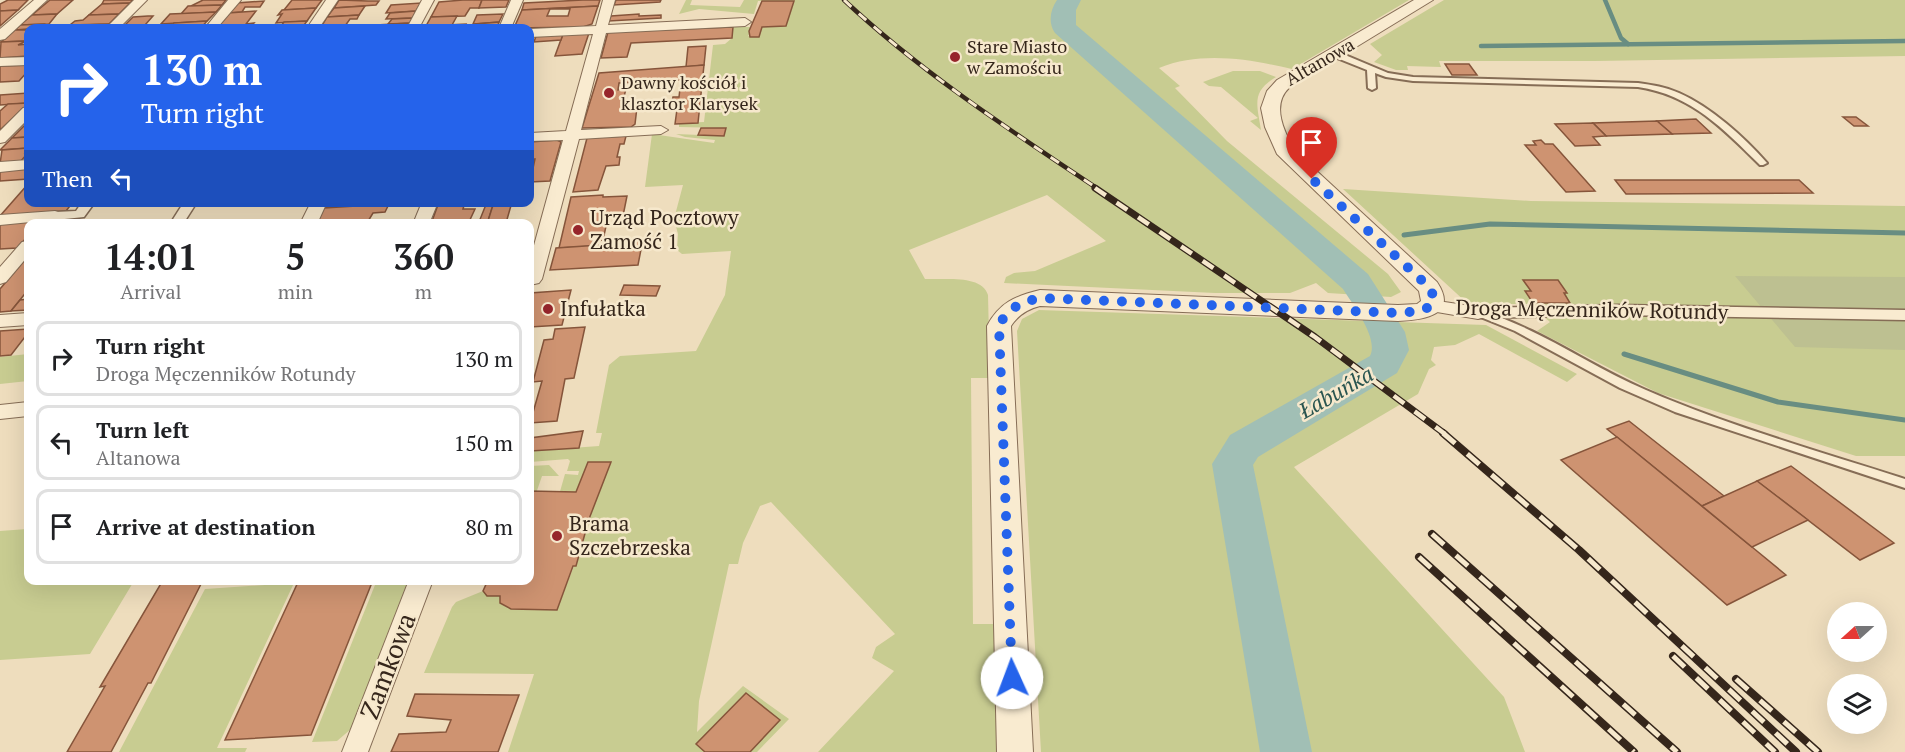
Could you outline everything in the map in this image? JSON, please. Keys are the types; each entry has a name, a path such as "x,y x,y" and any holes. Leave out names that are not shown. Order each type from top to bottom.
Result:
{"street":[{"path":"0,36 41,0"},
{"path":"116,24 141,0"},
{"path":"214,24 235,0"},
{"path":"316,24 332,0"},
{"path":"415,24 428,0"},
{"path":"508,24 517,0"},
{"path":"534,269 609,0"},
{"name":"Altanowa","path":"1425,0 1283,84 1273,93 1270,103 1278,136 1297,165 1429,287 1434,297 1431,306"},
{"path":"534,33 745,22"},
{"path":"0,62 24,61"},
{"path":"0,139 24,115"},
{"path":"534,137 661,130"},
{"path":"0,167 24,165"},
{"path":"56,219 80,214 85,207"},
{"path":"0,220 24,220"},
{"path":"0,278 24,251"},
{"name":"Droga Męczenników Rotundy","path":"1015,752 999,326 1006,314 1019,304 1040,298 1398,313 1421,311 1431,306 1478,313 1618,310 1905,315"},
{"path":"0,321 24,319"},
{"path":"0,412 24,409"},
{"name":"Zamkowa","path":"355,752 419,585"}],"lane":[{"path":"1335,54 1371,69 1413,79 1627,84 1661,88 1692,102 1709,113 1762,163"},
{"path":"1371,69 1372,88"},
{"path":"1478,313 1504,321 1606,377 1670,405 1905,484"}],"green space":[{"path":"686,0 692,0 690,5 740,7 744,0 1409,0 1292,69 1225,58 1191,60 1159,68 1180,86 1175,88 1227,141 1388,274 1401,292 1391,297 1328,293 1316,283 1290,293 1215,293 1004,283 1006,277 1014,273 1035,271 1106,241 1047,195 909,250 925,279 970,281 984,288 988,295 990,378 971,378 973,624 997,624 1000,752 818,752 894,671 872,658 876,647 895,634 771,502 760,506 743,543 738,564 729,564 699,701 697,732 743,686 789,719 757,752 508,752 534,674 424,673 456,602 483,591 487,596 500,596 500,603 512,609 557,610 582,545 589,519 555,509 565,474 578,475 579,471 567,471 570,461 568,459 534,462 534,451 599,446 602,433 596,433 609,365 620,356 696,351 725,295 731,251 682,254 677,250 678,234 674,219 683,185 645,187 652,134 714,143 715,140 676,134 724,136 726,128 679,127 679,123 704,122 713,45 725,44 732,38 733,27 753,27 748,36 758,37 762,27 786,26 793,1 758,1 754,14 699,9 679,14"},
{"path":"1444,0 1905,0 1905,56 1439,61 1441,67 1407,66 1408,70 1396,70 1374,62 1382,55 1370,44"},
{"path":"1233,71 1260,71 1276,77 1259,94 1257,106 1261,130 1250,121 1258,118 1221,87 1209,86 1203,82"},
{"path":"1343,189 1531,201 1905,206 1905,456 1856,456 1658,393 1537,331 1550,322 1530,304 1468,304"},
{"path":"1735,276 1905,277 1905,350 1795,347"},
{"path":"1039,310 1486,325 1577,374 1567,382 1479,334 1455,345 1434,347 1431,360 1436,365 1429,369 1418,394 1294,467 1504,697 1525,752 1041,752 1017,331 1022,319"},
{"path":"24,354 24,381 0,384 0,357"},
{"path":"549,465 559,476 542,476 534,499 534,466"},
{"path":"24,529 24,585 132,585 90,654 0,660 0,531"},
{"path":"293,585 217,748 247,748 245,752 119,752 205,589"},
{"path":"375,585 406,585 351,729 337,741 312,742"}],"building":[{"path":"8,0 28,0 18,10 0,11 0,4"},
{"path":"50,0 73,0 57,14 32,15"},
{"path":"104,0 133,0 130,3 102,4"},
{"path":"203,0 226,0 222,5 191,6"},
{"path":"292,0 322,0 316,8 284,10"},
{"path":"339,0 379,1 376,5 334,8"},
{"path":"482,0 479,8 470,8 465,16 431,17 439,2"},
{"path":"482,0 509,0 506,7 479,8"},
{"path":"600,0 598,6 522,10 524,3"},
{"path":"616,0 661,0 660,2 614,5"},
{"path":"264,1 260,7 245,7 242,12 228,13 236,3"},
{"path":"762,1 794,1 786,26 762,27 759,37 750,37 749,31"},
{"path":"130,3 119,14 89,15 102,4"},
{"path":"421,3 416,11 386,13 391,5"},
{"path":"222,5 216,12 181,14 188,6"},
{"path":"365,6 359,15 327,17 334,8"},
{"path":"598,6 592,24 583,27 534,28 534,24 516,24 522,10","holes":["550,9 570,9 568,16 547,16"]},
{"path":"316,8 307,21 276,23 282,10"},
{"path":"18,10 0,26 0,11"},
{"path":"256,11 246,24 218,24 228,13"},
{"path":"416,11 413,18 386,19 390,13"},
{"path":"216,12 207,21 161,24 170,14"},
{"path":"57,14 49,24 20,25 32,15"},
{"path":"119,14 109,24 71,24 89,15"},
{"path":"503,14 499,22 473,24 477,15"},
{"path":"639,14 639,16 661,15 661,18 609,21 611,16"},
{"path":"359,15 357,19 350,19 346,24 323,24 327,17"},
{"path":"153,16 146,24 126,24 133,17"},
{"path":"457,16 453,24 427,24 431,17"},
{"path":"413,18 410,23 388,24 392,19"},
{"path":"207,21 204,24 174,23"},
{"path":"307,21 305,24 282,24 284,22"},
{"path":"20,25 24,25 24,29 15,30"},
{"path":"733,27 732,38 631,43 627,57 601,58 608,32"},
{"path":"15,30 24,30 24,41 1,42"},
{"path":"589,33 582,54 555,56 563,34"},
{"path":"563,34 561,40 534,42 536,36"},
{"path":"24,41 18,45 24,44 24,56 0,58 1,42"},
{"path":"706,46 704,65 686,67 688,47"},
{"path":"1445,64 1469,64 1477,75 1452,75"},
{"path":"24,65 24,75 19,81 0,82 0,66"},
{"name":"Dawny kościół i klasztor Klarysek","path":"704,65 698,123 675,124 678,102 672,102 673,97 679,97 681,80 619,83 618,90 626,89 621,108 637,107 635,124 631,127 582,128 599,73"},
{"path":"24,93 24,103 0,105 0,95"},
{"path":"24,103 24,108 0,130 0,111 8,104"},
{"path":"1843,117 1856,117 1868,126 1854,126"},
{"path":"1696,119 1711,133 1672,134 1657,121"},
{"path":"1657,121 1672,134 1606,136 1593,123"},
{"path":"1593,123 1606,136 1593,137 1600,145 1575,146 1555,124"},
{"path":"24,126 24,137 12,138"},
{"path":"701,128 726,128 724,136 698,135"},
{"path":"626,136 624,144 620,144 617,157 620,157 619,165 606,166 598,190 573,192 587,138"},
{"path":"24,137 24,148 0,150 12,138"},
{"path":"557,140 561,142 550,181 534,182 534,142"},
{"path":"1541,140 1545,144 1553,144 1595,191 1566,192 1525,145 1536,145 1533,141"},
{"path":"24,148 24,157 19,163 0,164 2,150"},
{"path":"24,169 24,179 0,181 0,171"},
{"path":"1615,180 1799,180 1813,193 1626,194"},
{"path":"24,189 24,207 69,207 66,211 0,216"},
{"path":"603,195 603,197 627,196 623,216 608,217 603,240 595,241 594,246 559,248 571,197"},
{"path":"388,207 385,212 373,213 369,219 318,219 324,208"},
{"path":"437,207 475,209 470,219 433,219"},
{"path":"485,207 492,207 489,219 480,219"},
{"path":"492,207 511,207 507,219 489,219"},
{"path":"24,222 24,240 17,248 0,249 0,224"},
{"path":"643,239 638,265 550,270 556,248 629,243 630,240"},
{"path":"24,261 24,295 11,311 0,312 0,289"},
{"path":"1523,280 1558,280 1567,293 1564,293 1570,303 1533,303 1525,291 1531,291"},
{"path":"624,285 660,286 656,296 620,295"},
{"name":"Infułatka","path":"571,290 562,325 534,327 534,293"},
{"path":"20,300 24,300 24,310 11,311"},
{"path":"585,327 574,378 565,379 557,421 534,423 534,409 542,381 534,382 534,378 544,340 553,339 555,329"},
{"path":"24,329 24,338 11,355 0,356 0,331"},
{"path":"1629,421 1724,496 1702,506 1607,429"},
{"path":"583,431 579,448 534,451 534,437"},
{"path":"1617,437 1786,575 1727,605 1561,460"},
{"name":"Brama Szczebrzeska","path":"588,462 611,462 589,519 576,566 573,566 557,610 511,609 500,603 500,596 487,596 483,591 486,585 534,585 534,491 576,492"},
{"path":"1791,466 1894,543 1860,560 1757,481"},
{"path":"1757,481 1808,520 1752,547 1702,506"},
{"path":"160,585 200,585 151,683 148,683 111,752 67,752 105,686 100,687"},
{"path":"297,585 371,585 311,735 225,740"},
{"path":"746,693 780,720 750,752 705,752 696,744"},
{"path":"415,694 519,695 498,752 391,752 399,734 446,732 451,720 407,716"}],"waterway":[{"name":"Łabuńka","path":"1069,0 1063,13 1064,28 1356,282 1387,332 1391,350 1384,364 1244,446 1232,464 1286,752"},
{"path":"1605,0 1621,38 1628,44"},
{"path":"1481,46 1905,41"},
{"path":"1404,235 1490,224 1905,233"},
{"path":"1624,354 1778,402 1905,420"}],"railway":[{"path":"844,0 935,76 1098,189"},
{"path":"1095,188 1315,337 1445,434"},
{"path":"1443,433 1579,550 1796,752"},
{"path":"1432,534 1677,752"},
{"path":"1419,557 1634,752"},
{"path":"1673,656 1775,752"},
{"path":"1736,679 1818,752"}],"place":[{"name":"Stare Miasto w Zamościu","path":"955,57"},
{"name":"Dawny kościół i klasztor Klarysek","path":"609,93"},
{"name":"Urząd Pocztowy Zamość 1","path":"578,230"},
{"name":"Infułatka","path":"548,309"},
{"name":"Brama Szczebrzeska","path":"557,536"}],"route":[{"path":"1012,678 999,326 1002,319 1019,304 1040,298 1398,313 1421,311 1431,306 1434,297 1429,287 1312,179"}]}
